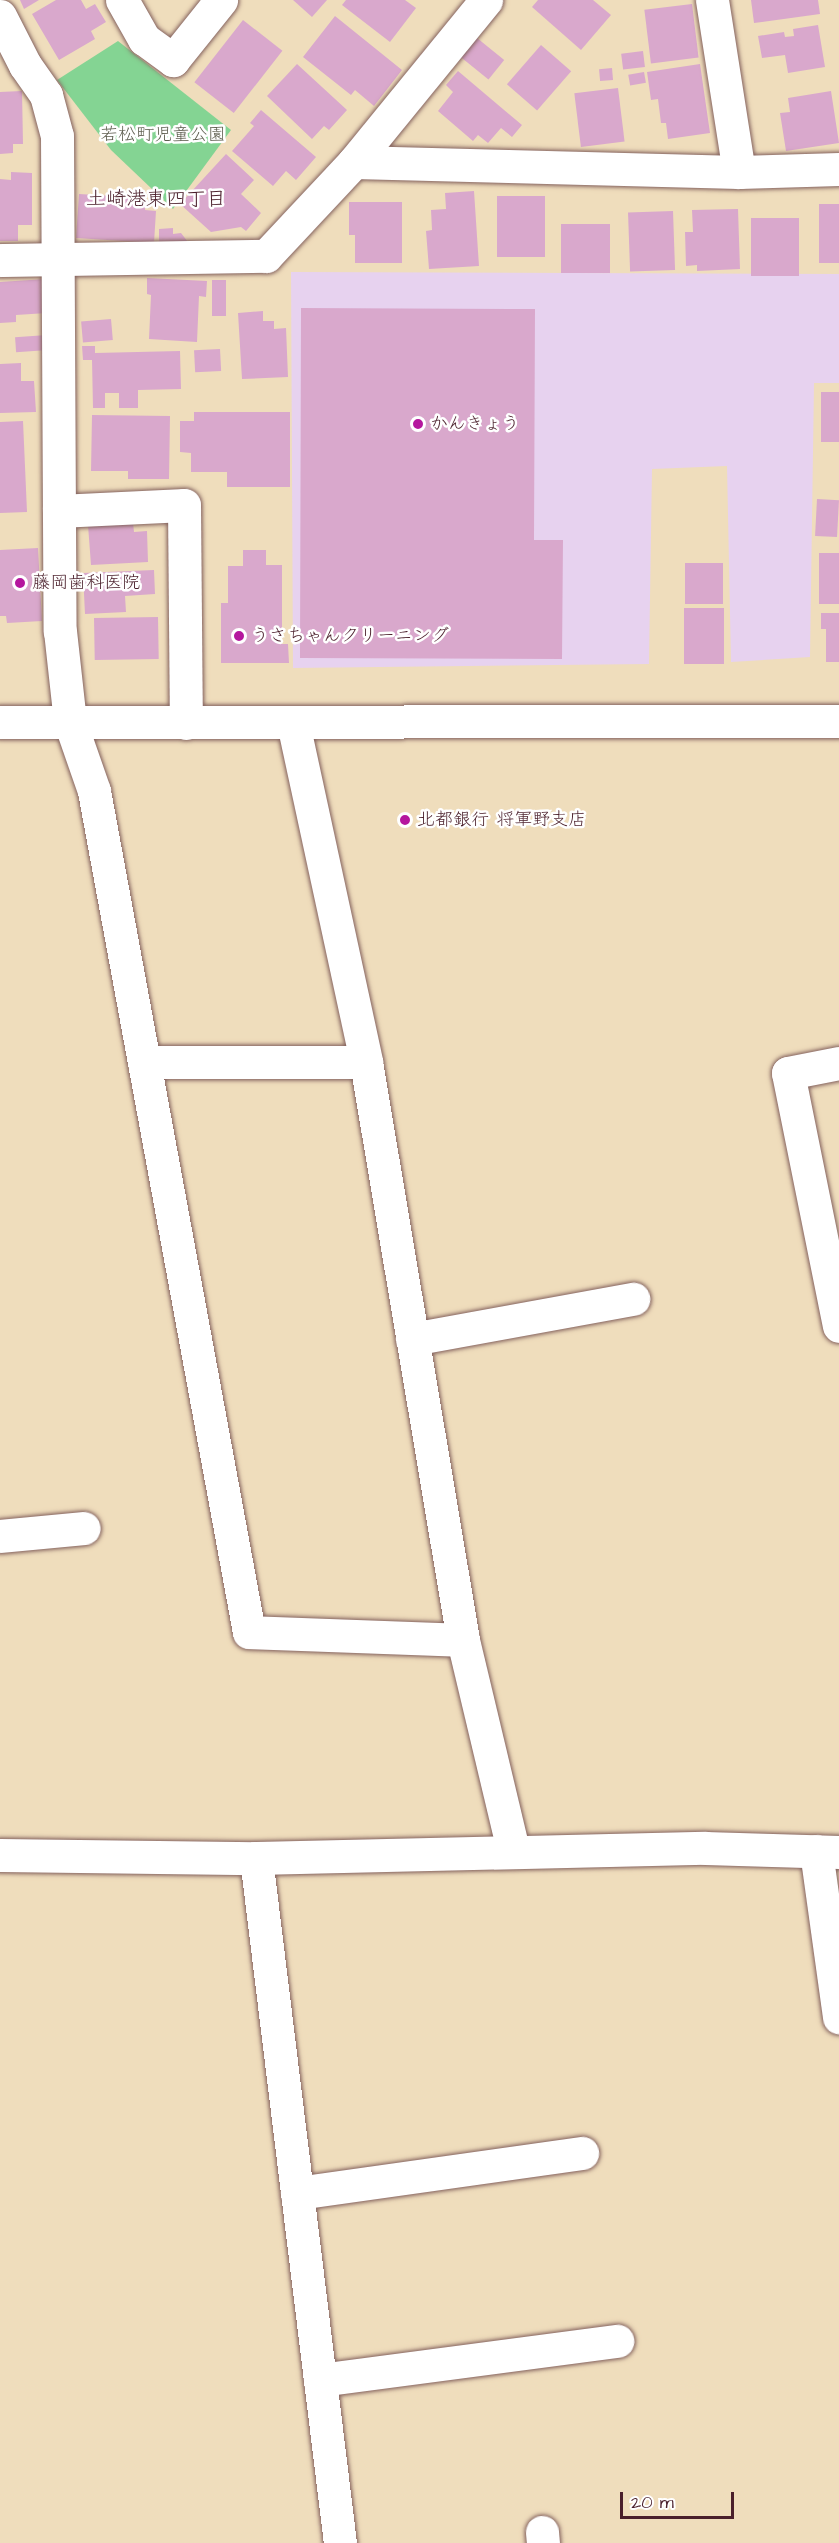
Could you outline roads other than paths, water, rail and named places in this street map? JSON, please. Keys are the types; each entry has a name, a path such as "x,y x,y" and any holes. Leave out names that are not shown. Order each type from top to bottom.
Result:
{"street":[{"path":"122,0 144,39 173,60 221,0"},
{"path":"0,260 58,261 266,256 354,162 486,0"},
{"path":"712,0 739,172"},
{"path":"0,16 25,65 46,95 57,136 60,631 70,722 94,791 249,1632 463,1640"},
{"path":"354,162 739,172 839,169"},
{"path":"58,511 184,505 186,723"},
{"path":"0,722 839,721"},
{"path":"293,723 366,1062 463,1640 513,1850"},
{"path":"144,1062 366,1062"},
{"path":"839,1063 788,1073 839,1326"},
{"path":"412,1339 633,1299"},
{"path":"0,1536 84,1528"},
{"path":"0,1855 256,1858 513,1850 705,1848 827,1851 839,2017"},
{"path":"256,1858 340,2543"},
{"path":"297,2193 582,2153"},
{"path":"320,2380 617,2341"}],"place":[{"name":"かんきょう","path":"418,424"},
{"name":"藤岡歯科医院","path":"20,583"},
{"name":"うさちゃんクリーニング","path":"239,636"},
{"name":"北都銀行 将軍野支店","path":"405,820"}],"district":[{"name":"土崎港東四丁目","path":"156,199"}],"park label":[{"name":"若松町児童公園","path":"163,135"}]}
